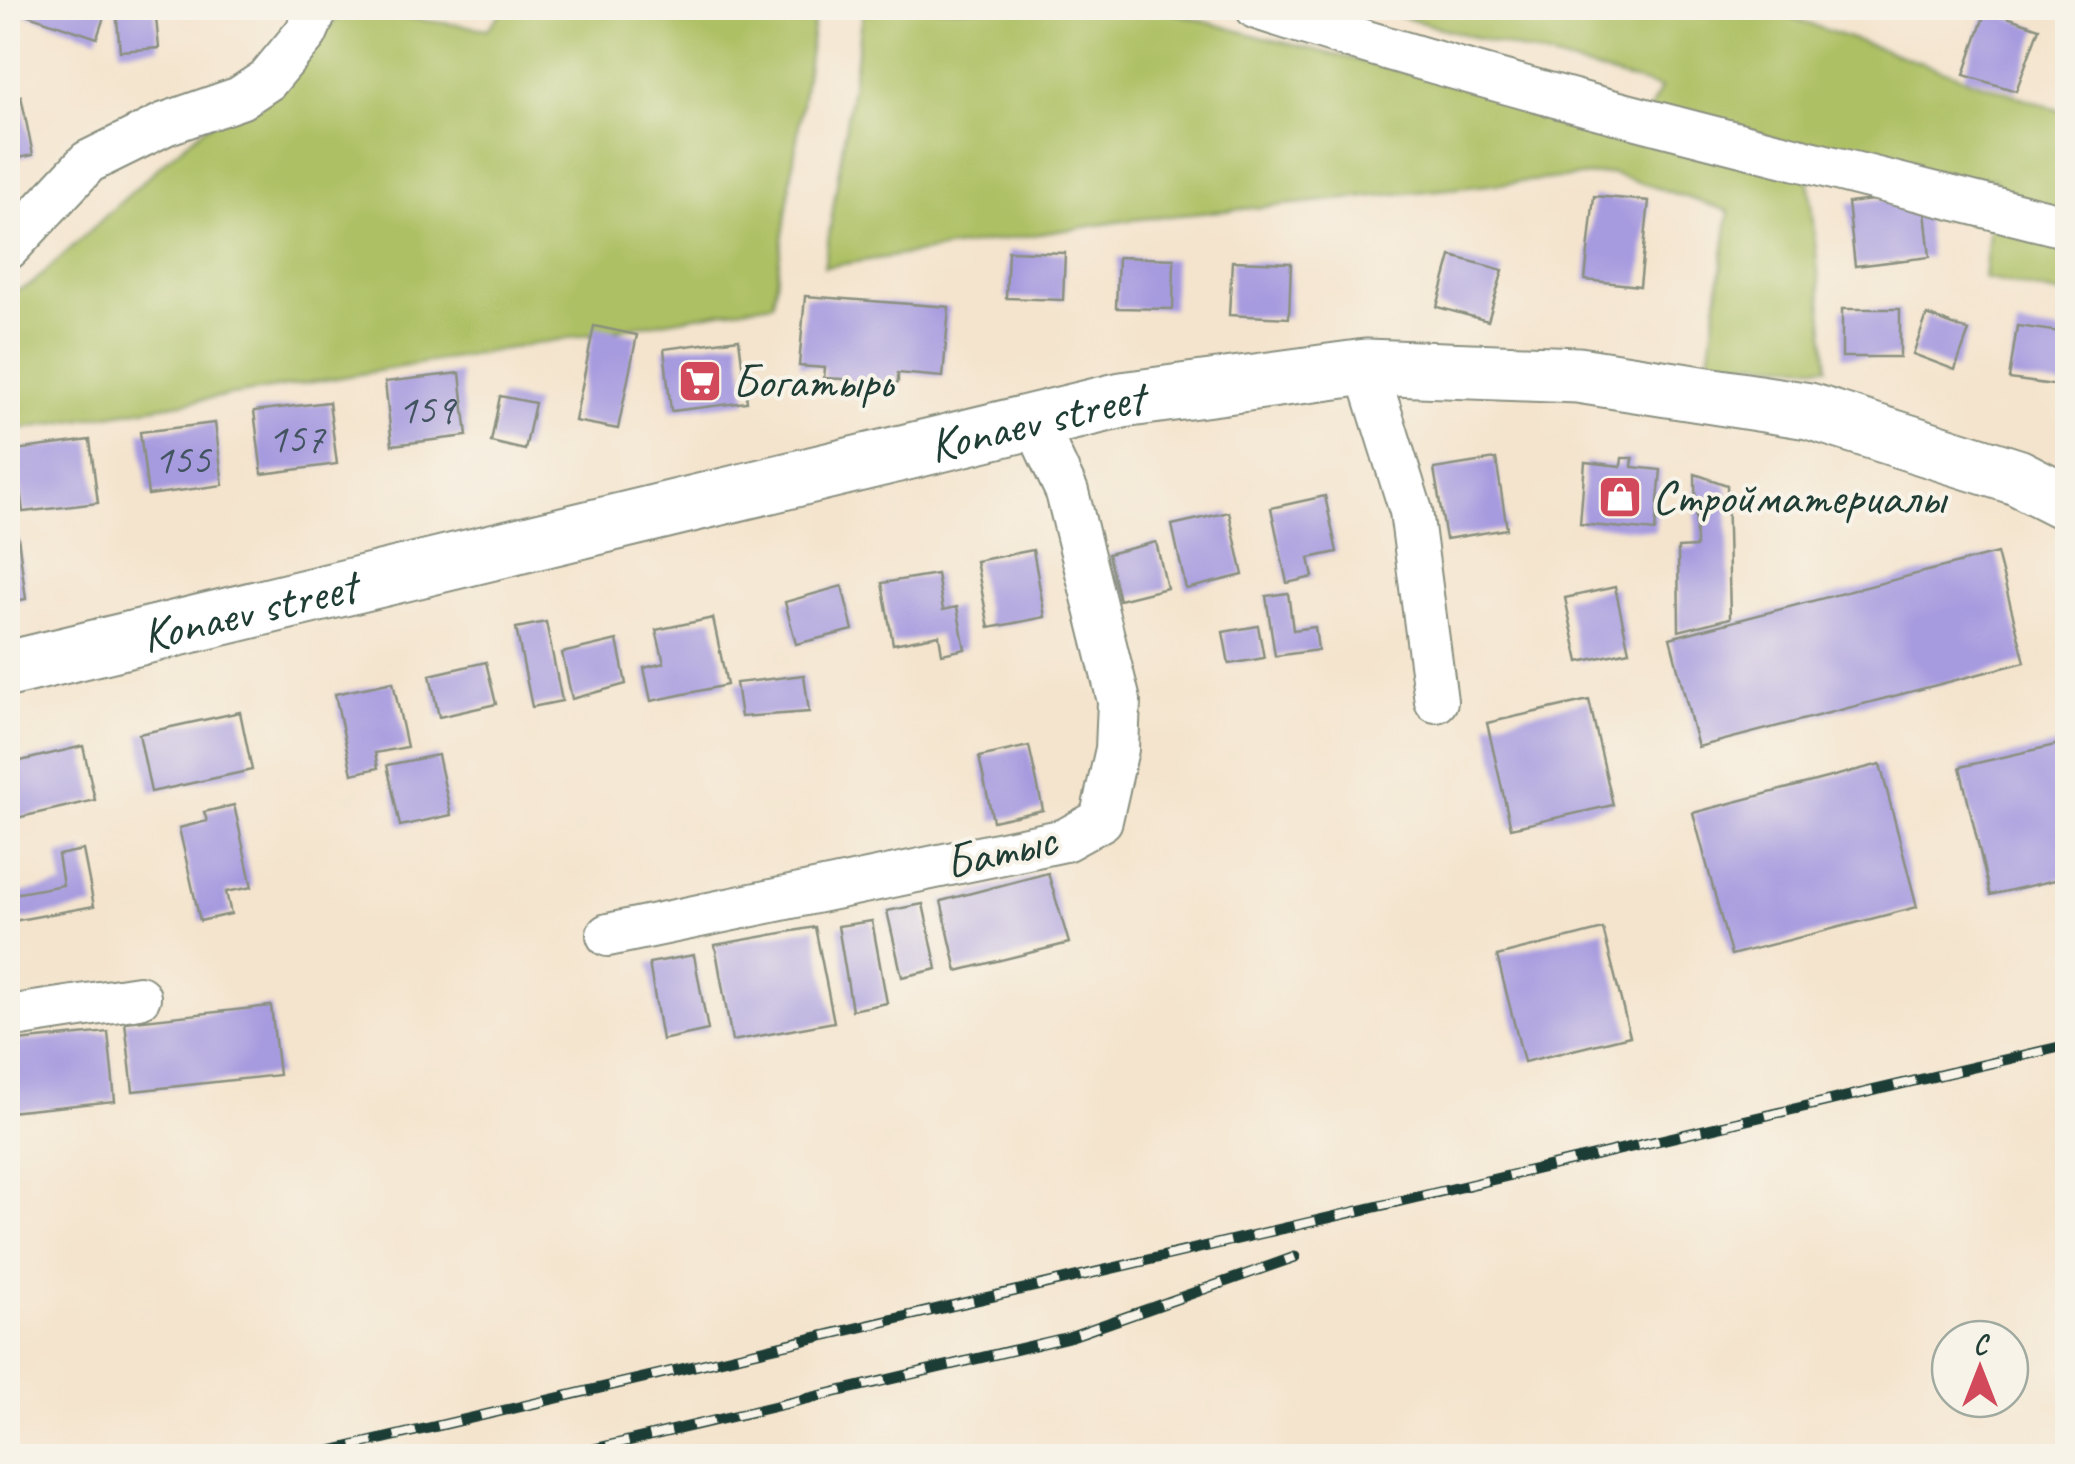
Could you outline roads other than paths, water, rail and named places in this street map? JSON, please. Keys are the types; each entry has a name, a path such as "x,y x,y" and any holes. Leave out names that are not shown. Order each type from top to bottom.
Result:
{"main road":[{"name":"Konaev street","path":"8,669 1122,400 1366,367 1578,375 1810,411 2017,477 2068,502"}],"street":[{"path":"8,248 88,162 165,124 240,98 267,80 306,33 317,8"},
{"path":"1257,8 1484,78 2068,227"},
{"path":"1366,367 1410,511 1436,701"},
{"name":"Батыс","path":"608,936 1064,840 1101,820 1117,749 1118,701 1067,492 1034,421"},
{"path":"8,1017 139,997"}],"railway":[{"path":"309,1456 2068,1045"},
{"path":"564,1456 1069,1337 1295,1257"}],"place":[{"name":"Богатырь","path":"700,381"},
{"name":"Стройматериалы","path":"1620,497"}]}
